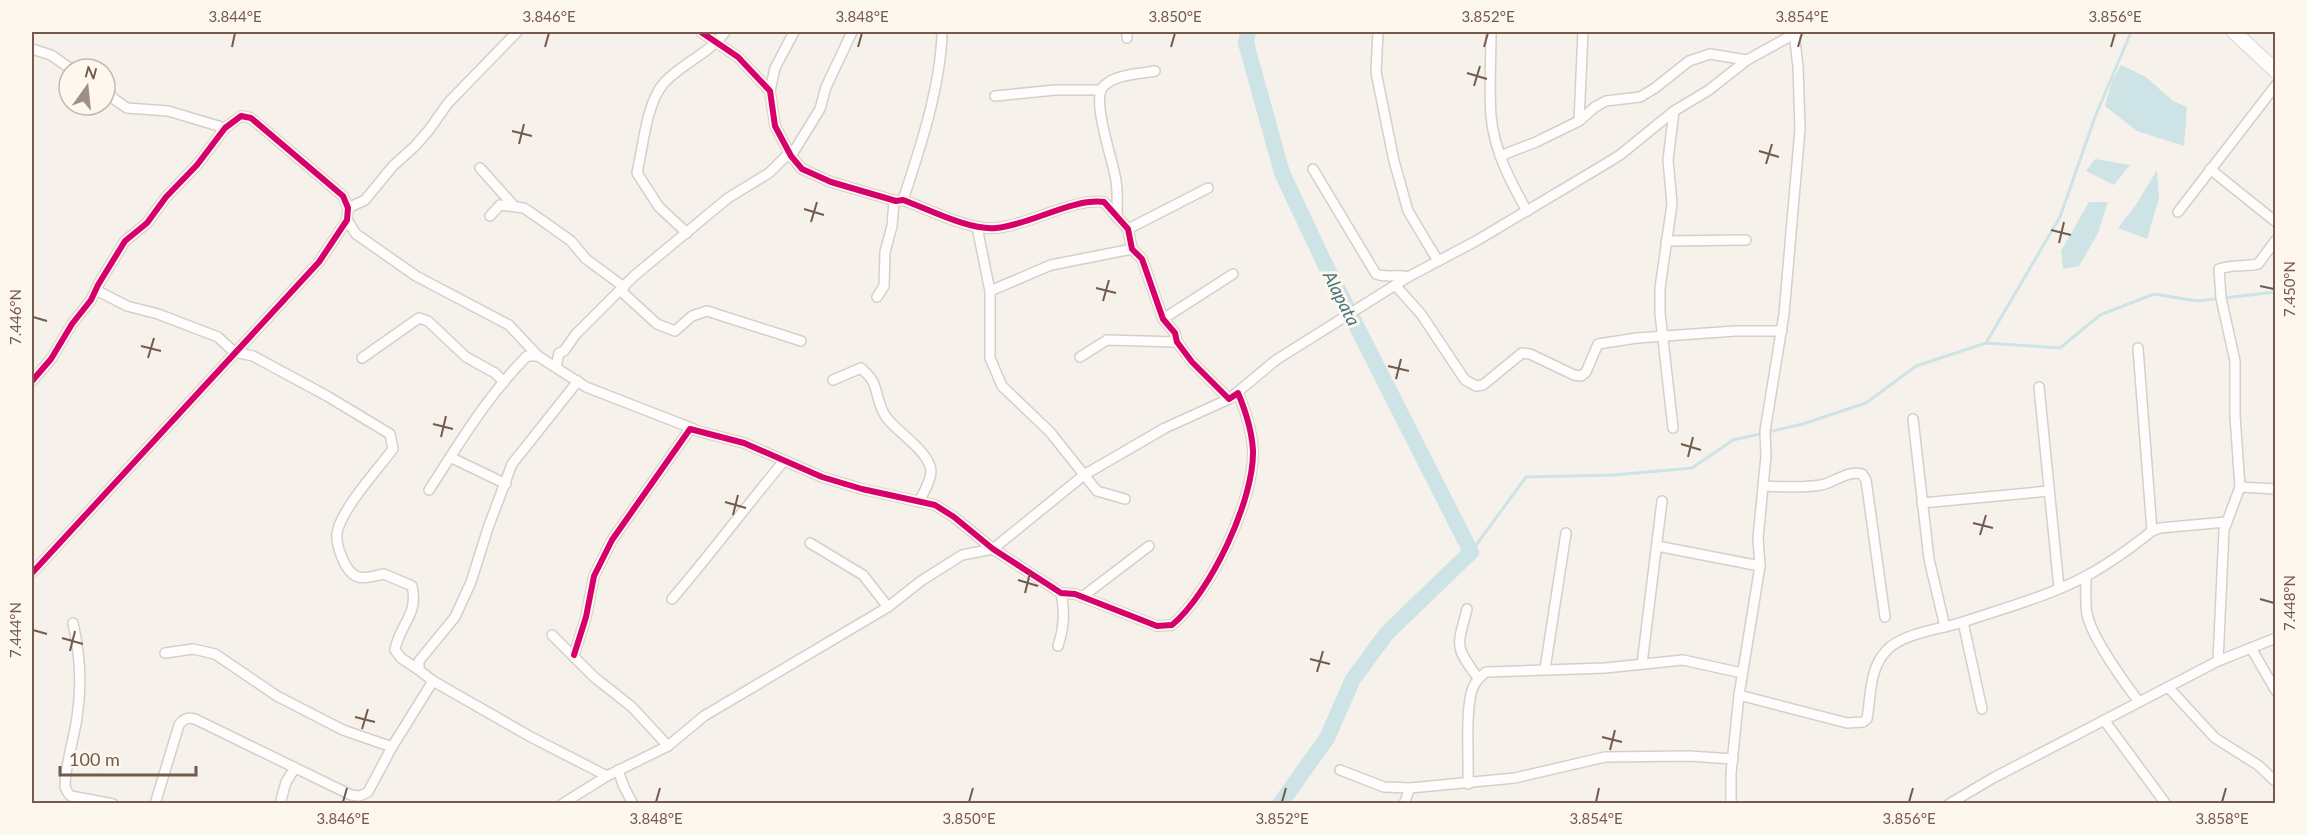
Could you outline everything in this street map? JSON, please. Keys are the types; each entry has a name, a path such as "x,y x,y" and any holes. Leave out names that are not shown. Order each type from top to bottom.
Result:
{"main road":[{"path":"2234,32 2276,71"}],"street":[{"path":"348,208 364,200 393,166 429,130 448,103 517,32"},
{"path":"701,32 738,57 770,91"},
{"path":"687,233 659,207 637,173 651,109 662,85 717,42 725,32"},
{"path":"794,32 775,69 770,91 775,126 791,156 802,169 816,176 900,200 977,226 995,228 1097,201 1104,202 1128,229 1131,249 1142,259 1163,319 1174,333 1177,342 1192,362 1229,399"},
{"path":"791,156 820,108 826,87 852,32"},
{"path":"900,200 916,160 940,63 942,32"},
{"path":"1378,32 1376,72 1394,161 1408,211 1438,261"},
{"path":"1491,32 1491,117 1500,156 1510,182 1527,211"},
{"path":"1580,121 1583,32"},
{"path":"1229,399 1276,360 1408,277 1527,211 1620,154 1674,111 1709,90 1747,60 1773,48 1796,32"},
{"path":"1731,804 1739,695 1760,566 1758,538 1764,486 1765,436 1782,331 1800,129 1796,32"},
{"path":"32,49 57,59"},
{"path":"1500,156 1580,121 1606,101 1640,97 1648,93 1689,61 1710,54 1747,60"},
{"path":"994,96 1063,90 1101,90 1113,80 1155,71"},
{"path":"2178,212 2276,85"},
{"path":"1101,90 1100,102 1107,149 1116,180 1117,219"},
{"path":"117,101 127,108 168,111 225,128"},
{"path":"1672,428 1662,336 1660,288 1672,204 1668,160 1674,111"},
{"path":"32,381 51,359 125,241 147,223 166,197 197,165 225,128 241,116 251,118 343,196 348,208 347,220 319,262 32,573"},
{"path":"556,367 559,353 564,351 576,334 643,269 728,198 769,173 787,155 791,156"},
{"path":"480,168 514,206"},
{"path":"1313,169 1376,274 1381,276 1399,274 1408,277"},
{"path":"2210,169 2276,222"},
{"path":"1128,229 1208,188"},
{"path":"877,297 884,286 885,252 892,226 894,201 900,200"},
{"path":"490,216 500,205 524,208 571,241 586,259 623,289 657,324 675,331 693,316 707,311 801,340"},
{"path":"347,220 356,234 416,276 509,325 538,356 578,381 607,396 707,435"},
{"path":"977,226 990,291 990,358 1002,386 1050,432 1097,491 1125,499"},
{"path":"1666,241 1746,240"},
{"path":"2218,661 2218,622 2226,522 2240,487 2235,416 2235,361 2221,298 2219,269 2230,265 2258,264 2276,240"},
{"path":"990,291 1051,265 1131,249"},
{"path":"1163,319 1233,274"},
{"path":"1395,285 1420,314 1465,380 1476,386 1484,385 1522,353 1530,354 1574,375 1581,376 1586,372 1598,344 1662,336 1782,331"},
{"path":"96,290 127,306 158,314 218,337 234,352 253,356 327,396 390,434 393,449 356,497 337,529 338,551 353,574 367,579 384,574 412,586 415,596 414,606 396,643 395,650 401,658 434,681 531,737 607,776"},
{"path":"362,357 415,319 423,318 435,326 466,357 495,373 504,381"},
{"path":"1080,357 1107,340 1177,342"},
{"path":"2138,348 2152,531"},
{"path":"429,490 452,458 461,437 504,381 527,356 538,356"},
{"path":"833,380 861,368 873,381 876,396 886,417 929,462 930,478 919,502"},
{"path":"419,670 419,661 455,617 471,582 512,464 578,381"},
{"path":"2039,387 2059,588"},
{"path":"561,804 618,770 668,746 704,716 888,607 921,581 962,555 993,549 1084,475 1166,428 1238,393 1248,422 1253,453 1247,491 1222,554 1203,590 1172,625 1157,626 1075,594 1061,593 993,549 954,517 935,505 862,489 822,477 744,443 690,429 664,468 620,525 594,576 586,617 574,655"},
{"path":"1913,419 1929,559 1945,627"},
{"path":"452,458 506,484"},
{"path":"672,599 716,549 738,516 784,461"},
{"path":"1764,486 1822,484 1851,473 1862,474 1866,480 1885,617"},
{"path":"2240,487 2276,489"},
{"path":"1922,503 2049,490"},
{"path":"1642,664 1662,501"},
{"path":"1739,695 1847,723 1863,722 1867,719 1873,677 1886,651 1900,639 1963,622 2086,577 2152,531 2160,528 2226,522"},
{"path":"1545,669 1566,533"},
{"path":"810,543 863,574 888,607"},
{"path":"1082,597 1149,546"},
{"path":"1657,546 1760,566"},
{"path":"2086,577 2087,612 2090,622 2116,671 2139,702"},
{"path":"1058,646 1064,625 1061,593"},
{"path":"1467,609 1459,648 1478,678"},
{"path":"1963,622 1982,709"},
{"path":"73,623 79,659 80,686 65,787 71,795 113,804"},
{"path":"552,635 594,677 632,707 668,746"},
{"path":"1949,804 2218,661 2276,638"},
{"path":"2251,648 2276,691"},
{"path":"165,653 193,649 215,654 277,696 343,730 392,747"},
{"path":"1468,784 1469,706 1472,690 1478,678 1486,672 1605,668 1683,660 1742,673"},
{"path":"155,804 179,725 182,720 188,718 195,719 351,795 360,796 368,792 392,747 434,681"},
{"path":"2168,687 2216,738 2258,765 2276,782"},
{"path":"2104,720 2166,804"},
{"path":"1340,770 1384,787 1410,788 1515,778 1605,757 1689,756 1733,759"},
{"path":"280,804 286,782 295,768"},
{"path":"618,770 633,804"},
{"path":"1404,804 1410,788"}],"shaded area":[{"path":"2121,65 2146,77 2173,101 2187,107 2184,146 2137,131 2105,106 2112,81"},
{"path":"2095,159 2130,165 2114,185 2086,171"},
{"path":"2157,170 2159,198 2147,239 2118,228 2135,206"},
{"path":"2089,202 2108,202 2098,233 2079,266 2063,269 2061,251"}],"waterway":[{"name":"Alapata","path":"1248,32 1246,43 1282,173 1323,260 1471,552 1387,633 1353,679 1327,738 1280,804"},
{"path":"1986,343 2060,217 2095,117 2131,32"},
{"path":"1471,552 1526,477 1613,475 1692,468 1733,440 1803,424 1866,403 1916,366 1986,343 2060,348 2100,315 2154,294 2197,301 2276,292"}],"cycle path":[{"path":"574,655 586,617 594,576 612,540 690,429 744,443 822,477 862,489 935,505 954,517 993,549 1061,593 1075,594 1157,626 1172,625 1201,591 1215,569 1238,520 1251,472 1253,451 1251,436 1238,393 1229,399 1192,362 1177,342 1175,333 1163,319 1142,259 1132,249 1128,229 1104,202 1078,204 1009,226 986,228 962,223 903,200 896,201 831,182 802,169 791,156 775,126 770,91 738,57 701,32"},
{"path":"32,381 51,359 72,324 91,300 125,241 147,223 166,197 197,165 225,128 241,116 251,118 343,196 348,208 347,220 319,262 32,573"}]}
